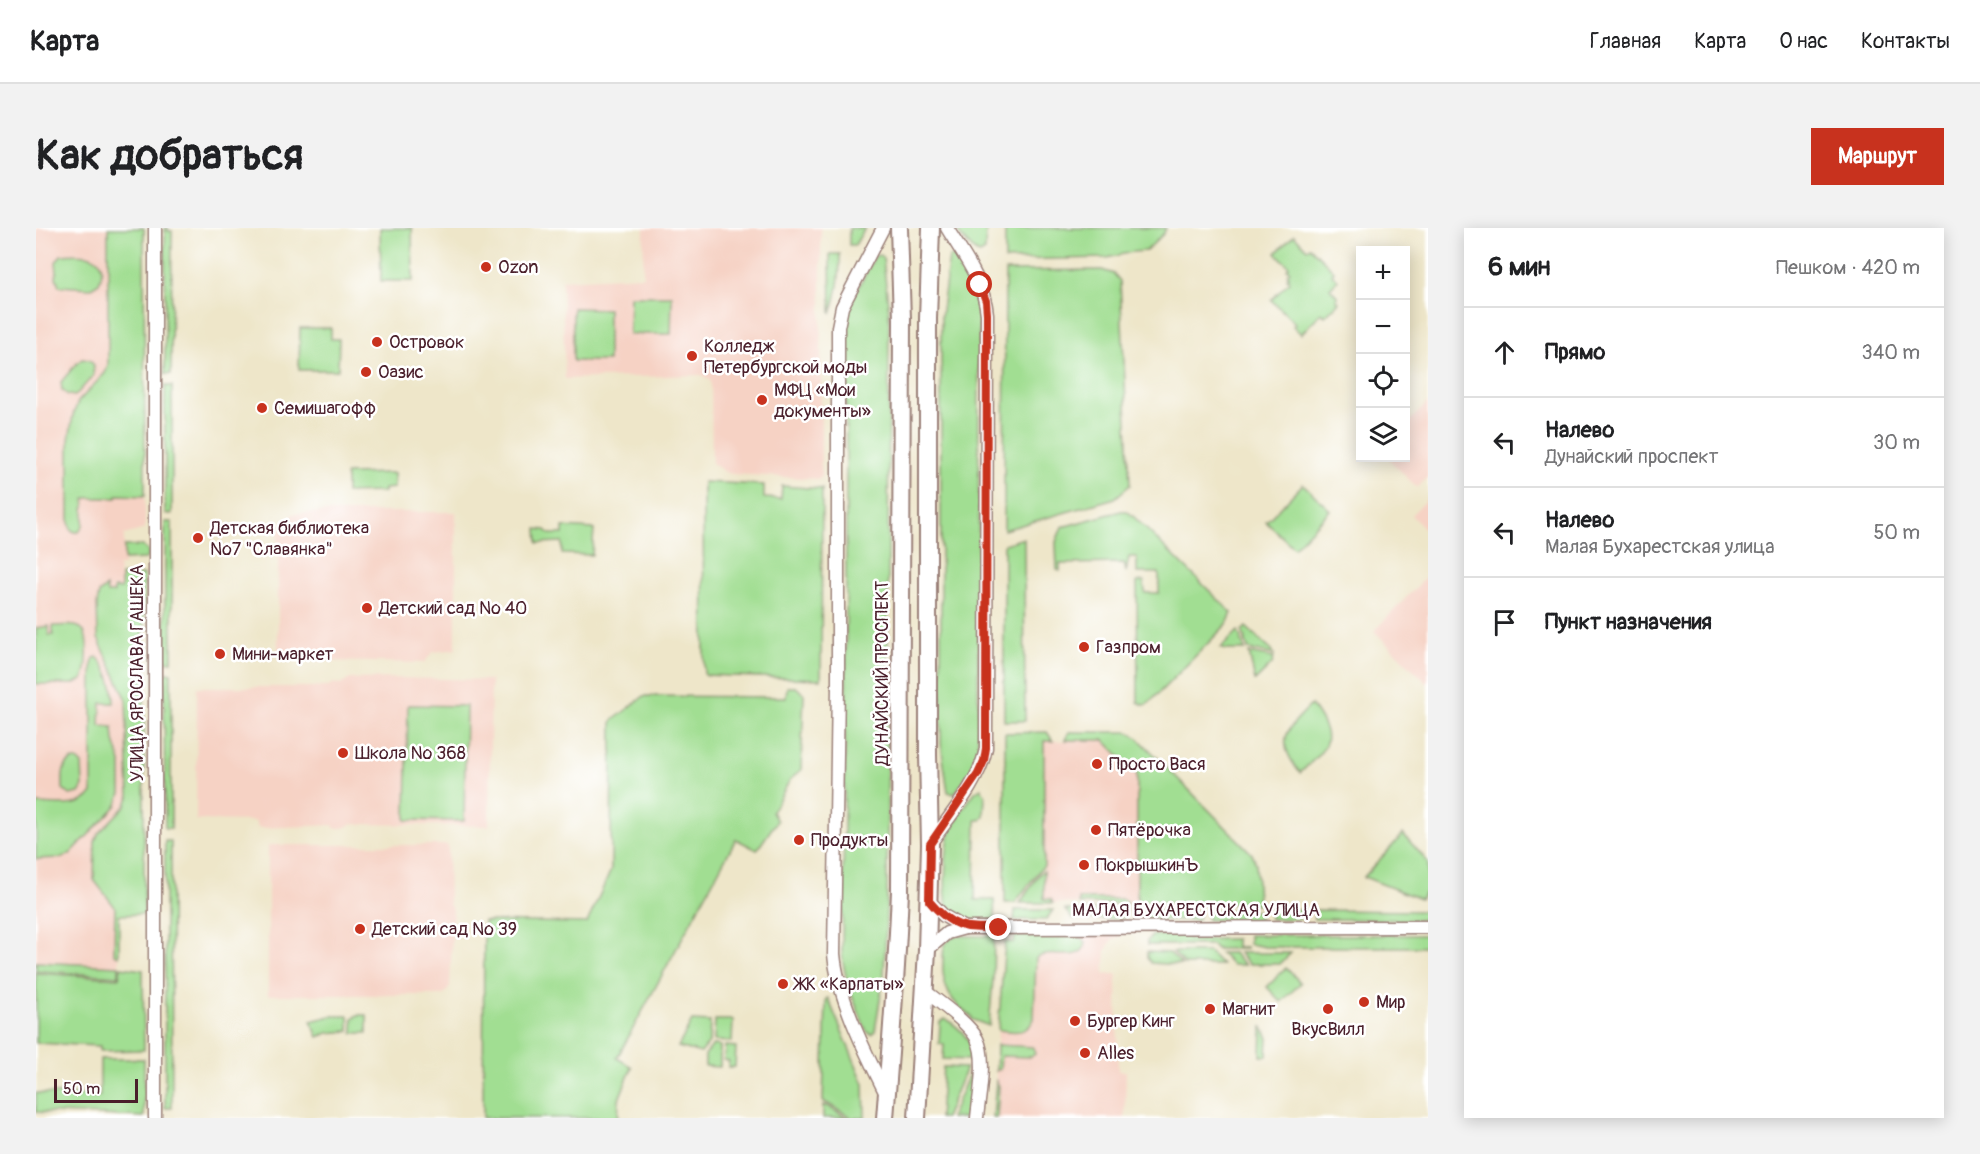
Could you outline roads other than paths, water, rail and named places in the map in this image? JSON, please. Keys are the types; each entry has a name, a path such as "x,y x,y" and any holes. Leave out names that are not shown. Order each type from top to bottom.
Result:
{"main road":[{"name":"ДУНАЙСКИЙ ПРОСПЕКТ","path":"885,1118 891,1022 897,973 900,891 902,401 899,228"},
{"path":"917,1118 927,950 930,844 928,318 931,228"}],"street":[{"name":"УЛИЦА ЯРОСЛАВА ГАШЕКА","path":"155,228 155,1118"},
{"path":"883,228 842,307 838,327 838,696 834,954 836,974 844,996 869,1060 887,1097"},
{"path":"930,844 978,774 984,761 986,748 987,314 986,301 980,285 947,228"},
{"path":"929,901 944,916 965,928"},
{"name":"МАЛАЯ БУХАРЕСТСКАЯ УЛИЦА","path":"927,950 947,933 965,928 1428,927"},
{"path":"925,991 976,1036 981,1049 977,1118"}],"place":[{"name":"Ozon","path":"486,267"},
{"name":"Островок","path":"377,342"},
{"name":"Колледж Петербургской моды","path":"692,356"},
{"name":"Оазис","path":"366,372"},
{"name":"МФЦ «Мои документы»","path":"762,400"},
{"name":"Семишагофф","path":"262,408"},
{"name":"Детская библиотека №7 \"Славянка\"","path":"198,538"},
{"name":"Детский сад № 40","path":"367,608"},
{"name":"Газпром","path":"1084,647"},
{"name":"Мини-маркет","path":"220,654"},
{"name":"Школа № 368","path":"343,753"},
{"name":"Просто Вася","path":"1097,764"},
{"name":"Пятёрочка","path":"1096,830"},
{"name":"Продукты","path":"799,840"},
{"name":"ПокрышкинЪ","path":"1084,865"},
{"name":"Детский сад № 39","path":"360,929"},
{"name":"ЖК «Карпаты»","path":"783,984"},
{"name":"Мир","path":"1364,1002"},
{"name":"Магнит","path":"1210,1009"},
{"name":"ВкусВилл","path":"1328,1009"},
{"name":"Бургер Кинг","path":"1075,1021"},
{"name":"Alles","path":"1085,1053"}]}
